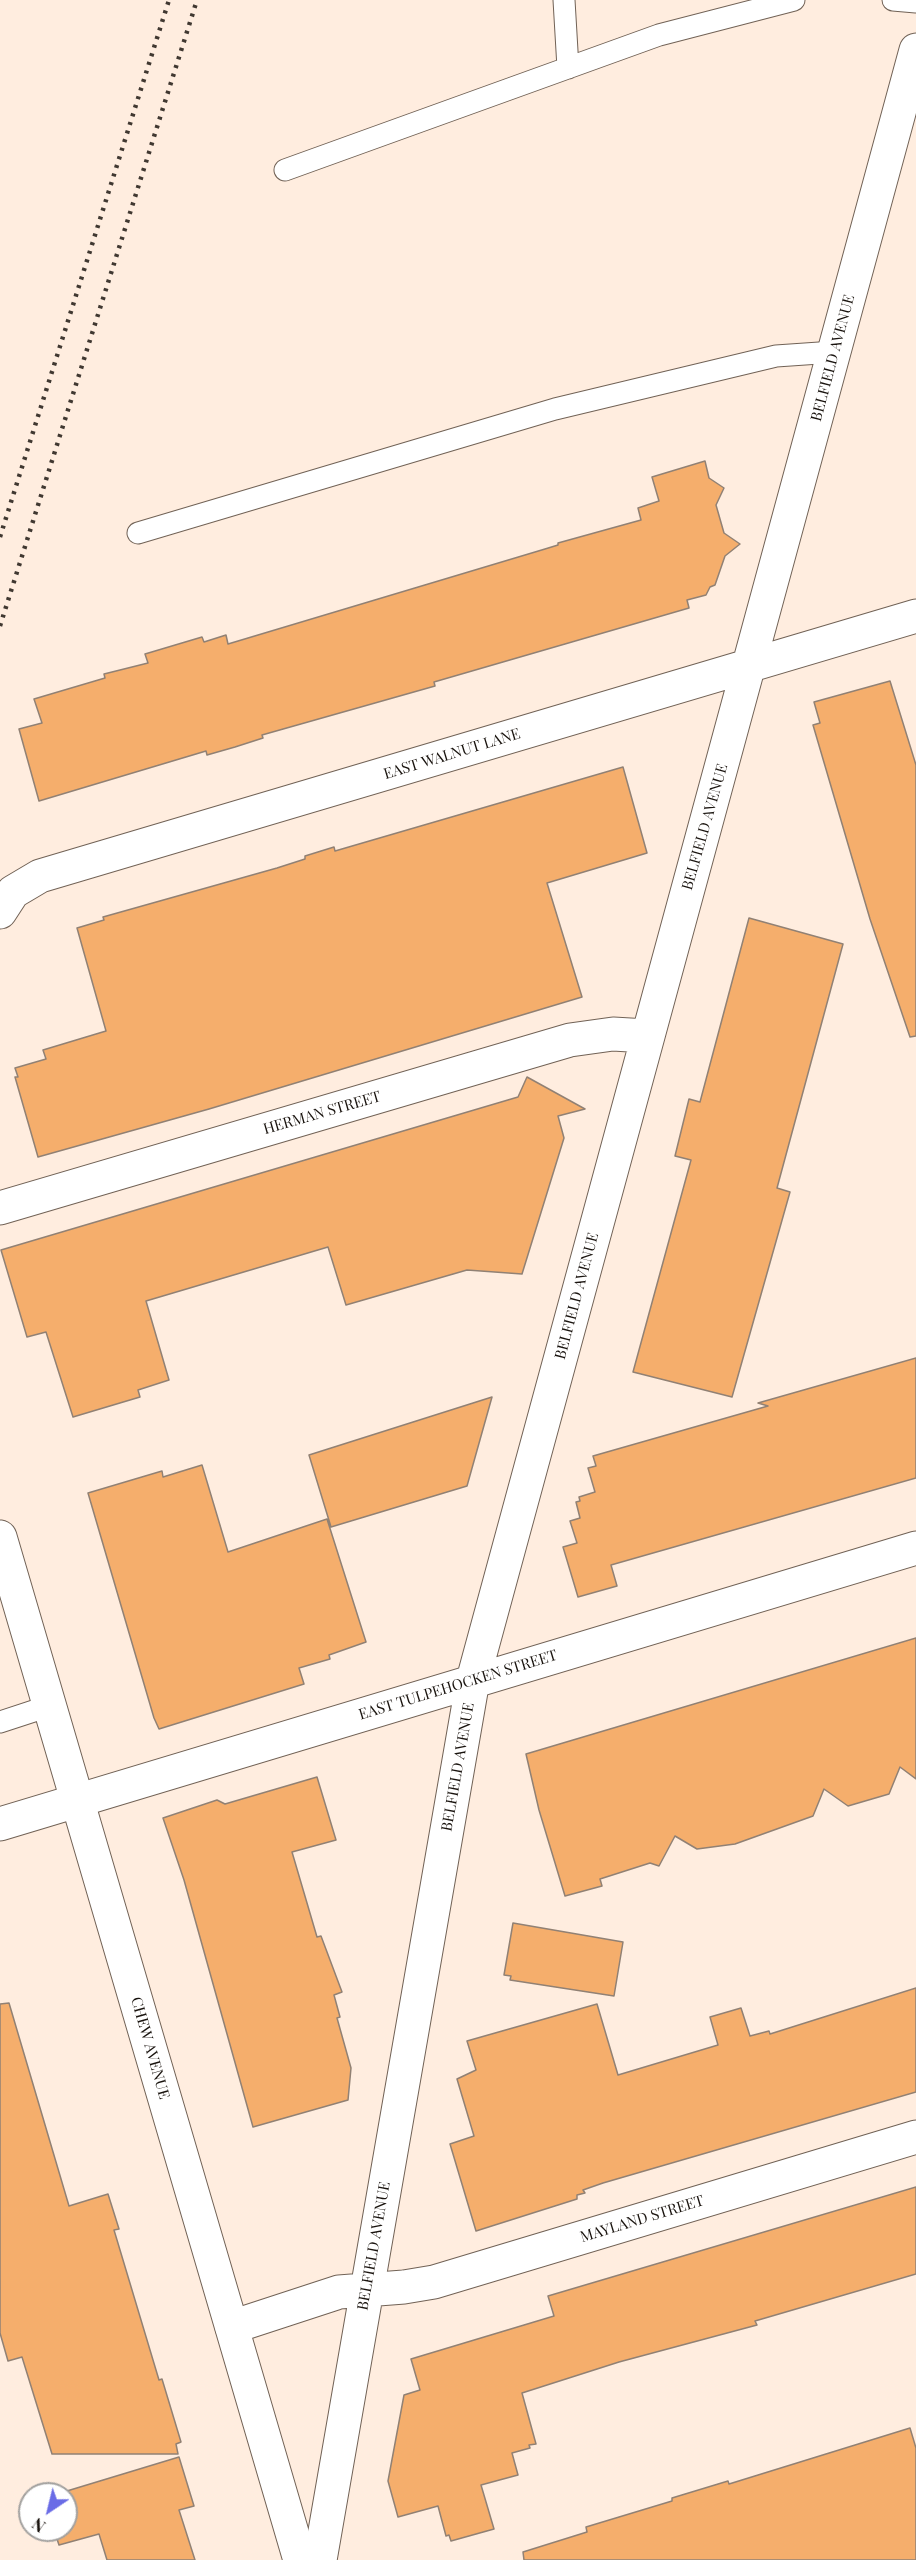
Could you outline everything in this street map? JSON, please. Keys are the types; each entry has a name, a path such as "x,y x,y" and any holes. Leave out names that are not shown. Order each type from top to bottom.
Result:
{"street":[{"name":"BELFIELD AVENUE","path":"320,2560 473,1680 834,352 910,92 916,50"},
{"name":"EAST WALNUT LANE","path":"0,912 13,892 40,876 750,664 915,619"},
{"name":"HERMAN STREET","path":"0,1208 570,1040 613,1034 647,1036"},
{"name":"CHEW AVENUE","path":"0,1537 300,2560"},
{"name":"EAST TULPEHOCKEN STREET","path":"0,1824 916,1548"},
{"name":"MAYLAND STREET","path":"232,2327 339,2292 404,2287 434,2282 916,2137"}],"lane":[{"path":"564,0 568,68"},
{"path":"285,170 659,35 794,0"},
{"path":"893,0 916,2"},
{"path":"138,533 555,409 776,357 834,352"},
{"path":"0,1722 50,1706"}],"building":[{"path":"705,461 709,478 724,488 716,505 724,533 740,544 725,556 715,585 710,587 706,595 687,600 689,608 434,682 435,686 262,735 263,738 235,747 207,755 206,751 39,801 19,729 42,723 34,699 105,678 104,674 148,663 145,654 202,637 204,642 226,635 228,644 545,549 558,545 558,543 641,520 638,508 659,501 652,477"},
{"path":"890,681 916,765 916,1036 910,1037 870,919 813,725 820,723 814,702"},
{"path":"623,767 647,853 547,883 582,997 209,1109 38,1157 15,1077 18,1077 15,1068 46,1059 43,1050 106,1031 77,928 104,920 103,917 277,868 334,847 335,851"},
{"path":"749,918 843,944 777,1188 790,1192 732,1397 633,1372 691,1160 675,1156 689,1099 700,1102"},
{"path":"527,1077 585,1109 558,1116 564,1138 522,1274 467,1270 346,1305 328,1247 146,1301 169,1380 138,1390 140,1397 73,1417 46,1332 27,1337 1,1250 518,1097"},
{"path":"916,1358 916,1478 611,1565 617,1586 578,1597 563,1547 577,1543 570,1521 580,1518 576,1502 580,1501 579,1497 595,1492 588,1468 596,1466 593,1456 768,1406 758,1403"},
{"path":"492,1397 467,1486 331,1527 309,1455"},
{"path":"202,1465 228,1552 327,1519 366,1642 329,1655 330,1659 299,1668 304,1684 159,1729 88,1493 162,1471 163,1477"},
{"path":"916,1638 916,1779 900,1767 889,1794 848,1806 824,1789 813,1816 735,1844 697,1849 675,1836 659,1866 650,1863 600,1879 602,1886 565,1896 539,1810 526,1754"},
{"path":"317,1777 336,1840 292,1852 317,1937 321,1936 342,1992 334,1995 340,2017 337,2018 351,2068 348,2100 253,2127 184,1880 163,1818 217,1800 225,1804"},
{"path":"513,1923 623,1942 614,1996 510,1980 511,1976 504,1975"},
{"path":"916,1988 916,2092 603,2183 583,2190 585,2193 577,2195 577,2199 476,2231 450,2144 474,2136 457,2079 476,2070 467,2041 597,2004 618,2075 718,2045 710,2017 741,2008 750,2036 769,2031 770,2034"},
{"path":"9,2003 69,2206 108,2194 119,2229 114,2230 159,2380 162,2379 181,2442 176,2444 178,2454 52,2454 22,2357 8,2361 0,2333 0,2004"},
{"path":"916,2187 916,2274 755,2321 757,2325 619,2362 522,2393 536,2444 512,2453 518,2475 481,2485 494,2529 451,2541 449,2535 446,2536 438,2506 398,2517 388,2481 404,2395 420,2390 411,2359 554,2316 548,2296"},
{"path":"910,2428 916,2448 916,2560 524,2560 523,2552 587,2532 586,2527 672,2501 672,2498 728,2481 729,2484"},
{"path":"179,2457 194,2506 179,2510 195,2560 107,2560 99,2534 78,2540 78,2488"}],"railway":[{"path":"0,537 169,0"},
{"path":"0,626 197,0"}]}
